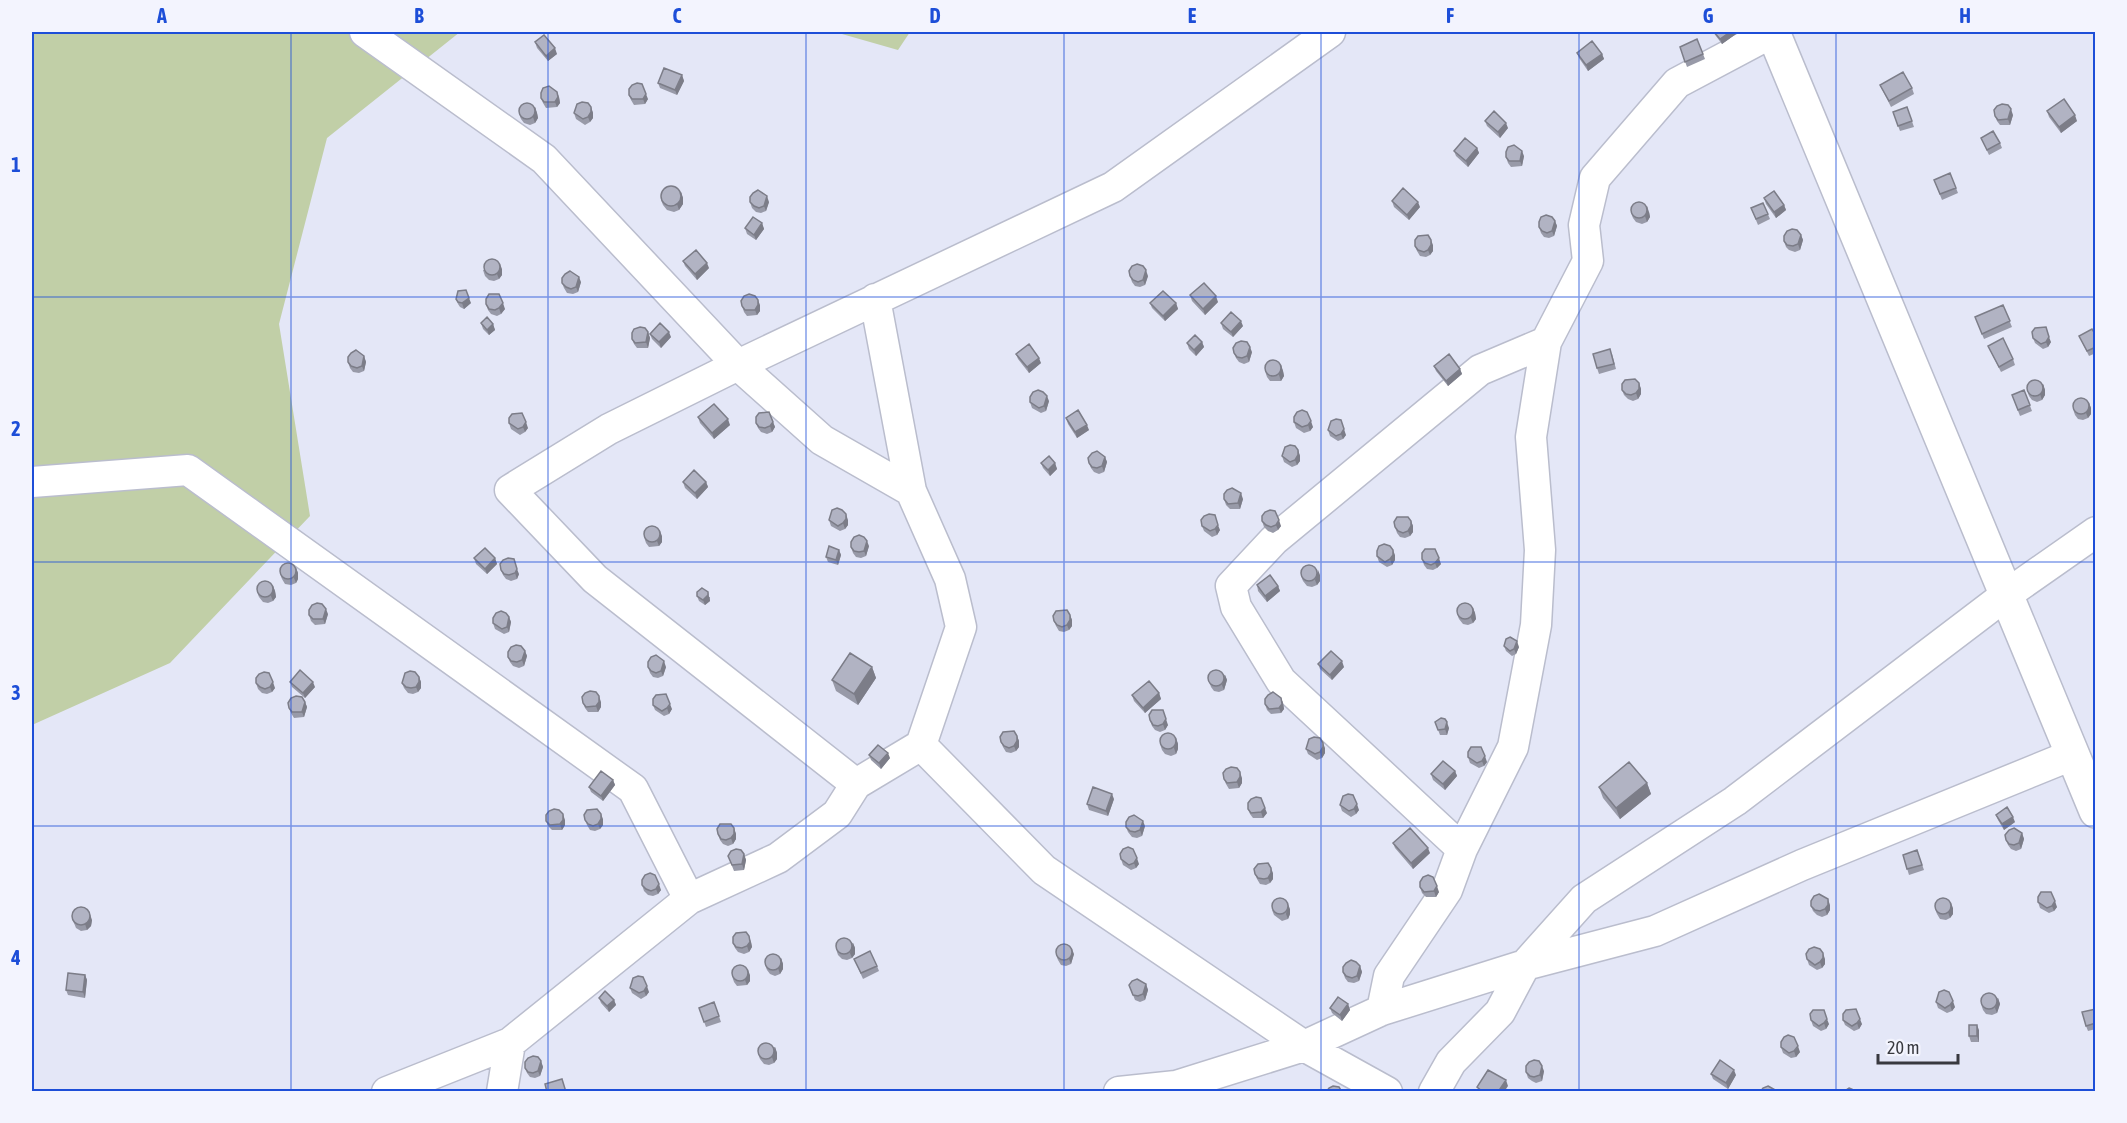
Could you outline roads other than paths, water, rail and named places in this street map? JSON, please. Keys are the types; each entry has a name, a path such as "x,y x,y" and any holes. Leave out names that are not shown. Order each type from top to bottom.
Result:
{"main road":[{"path":"1773,32 2096,812"}],"street":[{"path":"365,32 544,159 738,365 822,440 911,491"},
{"path":"856,784 595,579 510,490 609,429 875,299 1113,187 1330,32"},
{"path":"1382,1010 1389,976 1447,890 1462,849 1513,747 1536,625 1540,550 1531,437 1546,342 1588,261 1584,225 1595,178 1677,83 1773,32"},
{"path":"387,1092 510,1043 689,899 778,858 837,814 856,784 921,745 961,627 950,579 911,491 875,299"},
{"path":"1462,849 1281,681 1236,607 1231,586 1274,540 1480,370 1546,342"},
{"path":"32,482 188,470 633,789 689,899"},
{"path":"1434,1092 1451,1062 1500,1012 1525,965 1584,899 1735,801 2006,595 2096,532"},
{"path":"921,745 1044,870 1304,1046 1387,1092"},
{"path":"1119,1092 1176,1086 1304,1046 1382,1010 1525,965 1655,931 1802,865 2072,755"},
{"path":"502,1092 510,1043"}]}
